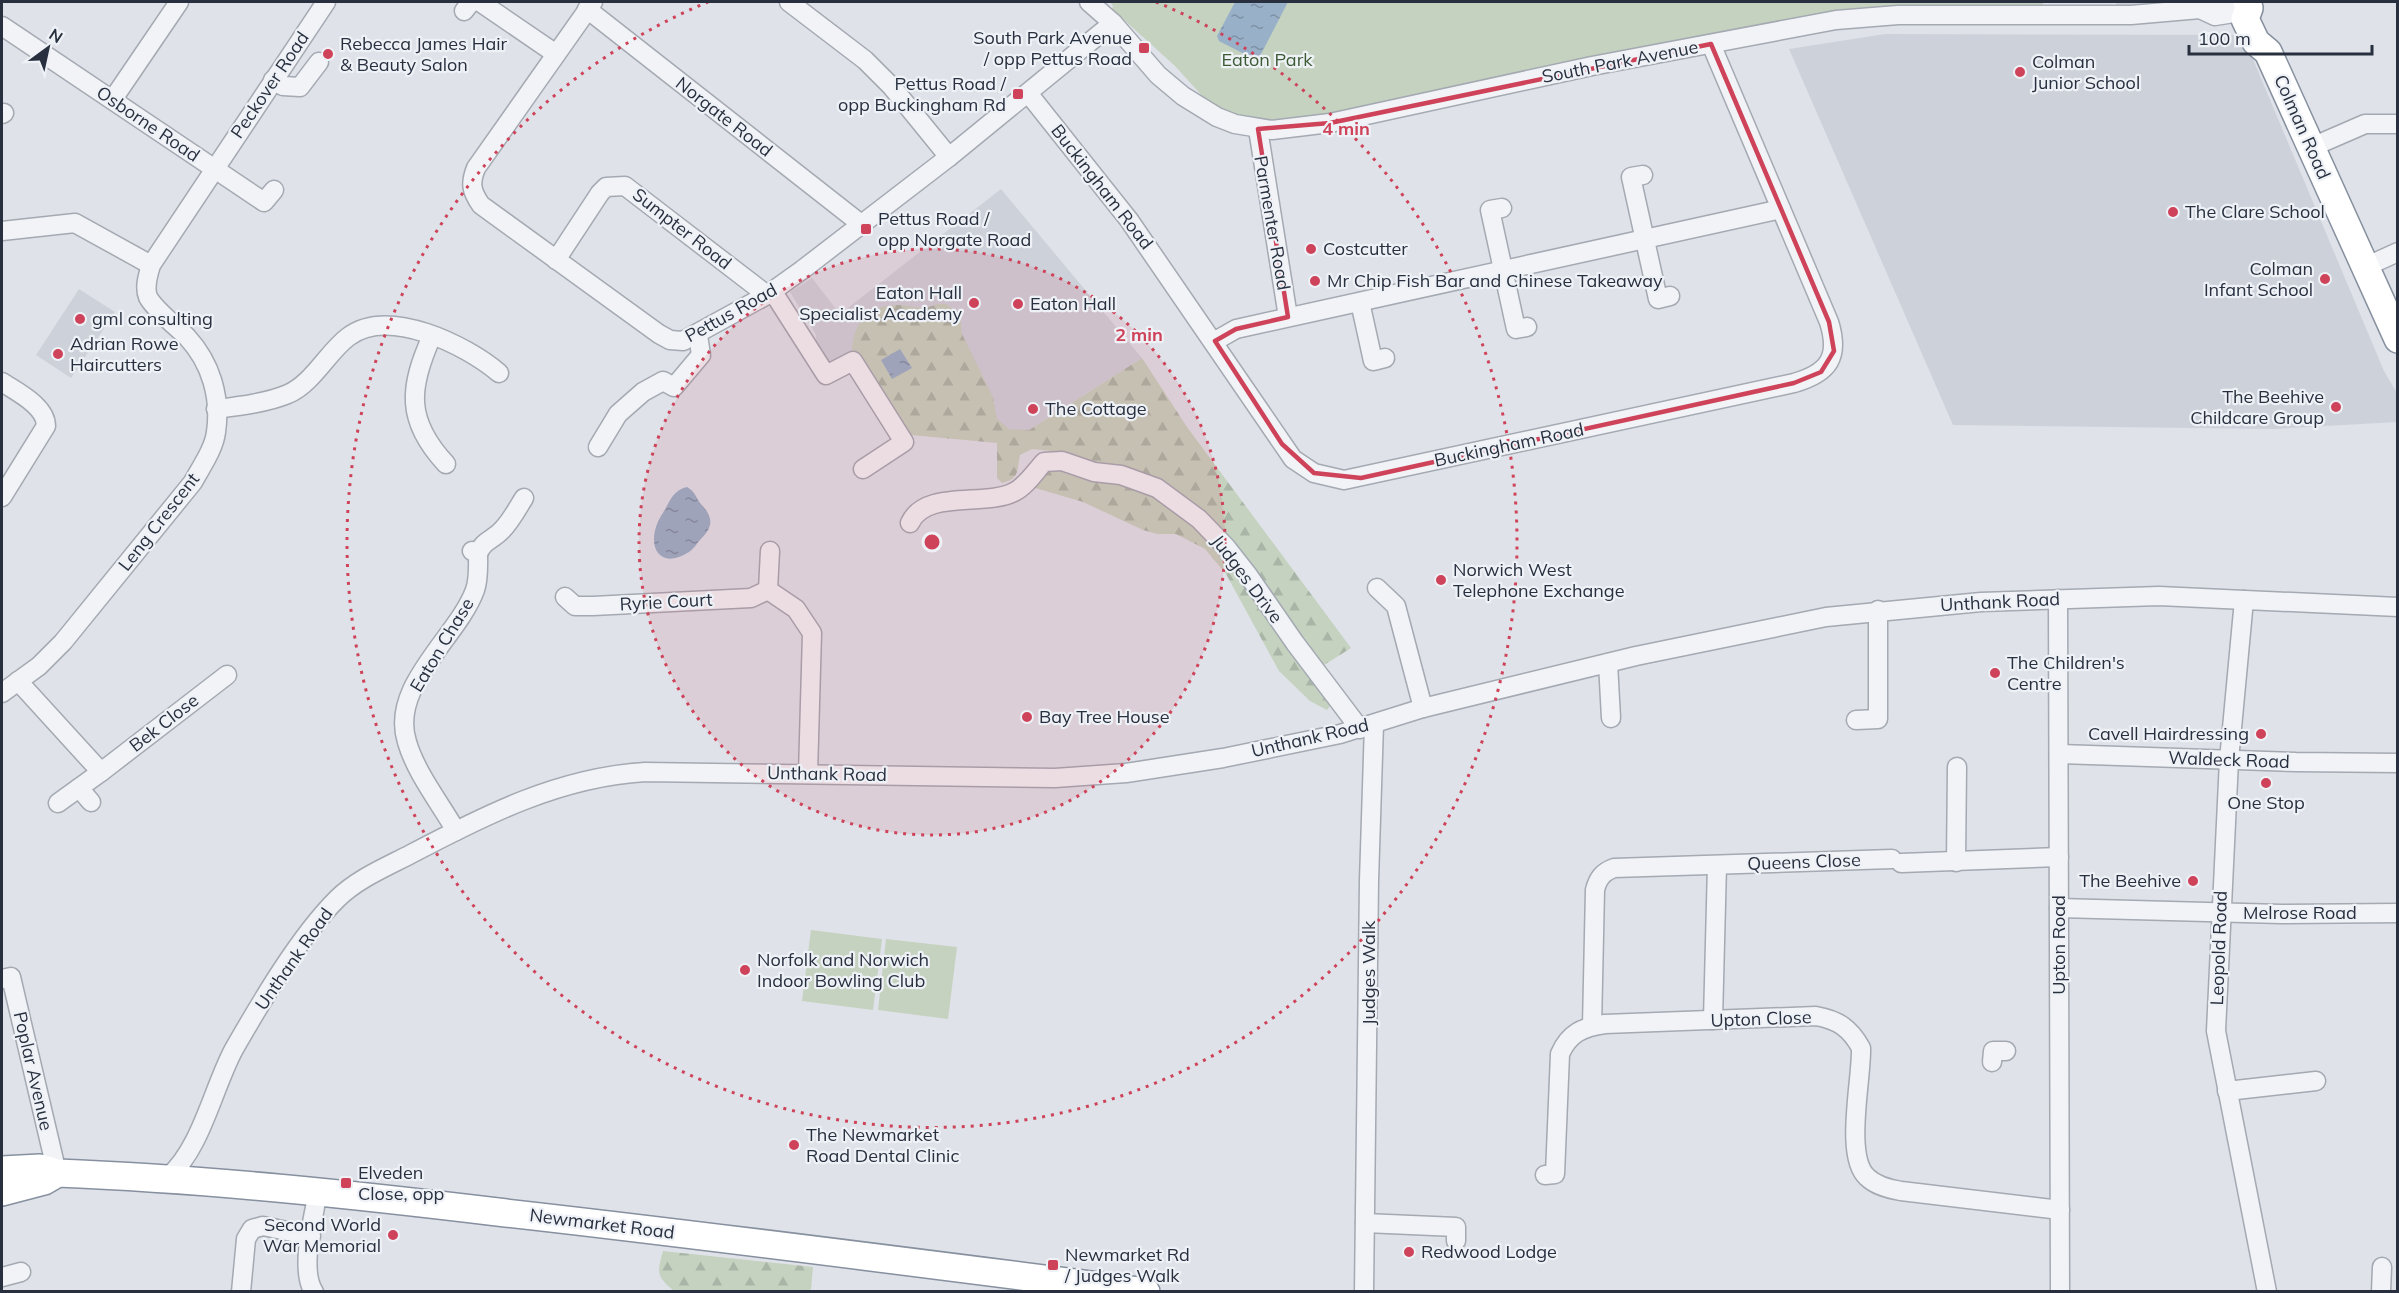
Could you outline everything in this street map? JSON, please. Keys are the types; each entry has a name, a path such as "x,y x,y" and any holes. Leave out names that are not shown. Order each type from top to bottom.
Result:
{"highway":[{"name":"Colman Road","path":"2239,3 2257,12 2269,38 2268,52 2396,337 2393,351 2397,361"},
{"name":"Newmarket Road","path":"2,1170 40,1168 57,1173 168,1177 318,1191 639,1228 1146,1292"},
{"name":"Newmarket Road","path":"2,1192 44,1181 57,1173"}],"street":[{"name":"Peckover Road","path":"213,169 326,2"},
{"path":"789,2 865,60 892,87 949,157"},
{"name":"South Park Avenue","path":"1089,2 1113,24 1158,75 1183,96 1216,117 1258,129 1295,129 1319,125 1592,66 1712,44 1783,28 1869,16 2110,8 2200,9 2212,16 2220,16 2234,13 2239,3"},
{"path":"113,99 171,4"},
{"path":"472,5 556,54"},
{"name":"Pettus Road","path":"590,5 476,168 471,181 473,194 481,205 670,340 683,341 698,335 770,294 949,157 1113,24"},
{"name":"Norgate Road","path":"590,5 861,224"},
{"name":"Osborne Road","path":"2,26 265,203"},
{"name":"Buckingham Road","path":"1028,93 1129,220 1215,341 1293,459 1314,473 1344,480 1794,383 1821,372 1830,362 1834,339 1712,44"},
{"path":"273,80 283,86 300,87 319,62"},
{"path":"2312,147 2365,124 2397,124"},
{"name":"Parmenter Road","path":"1258,129 1288,317"},
{"name":"Leng Crescent","path":"2,693 63,642 192,482 216,433 216,392 209,369 190,341 149,298 147,278 151,265 213,169"},
{"path":"1631,177 1658,299"},
{"name":"Sumpter Road","path":"556,260 600,193 606,187 625,186 770,294"},
{"path":"1215,341 1236,329 1645,237 1781,209"},
{"path":"1490,211 1516,329"},
{"path":"2,231 75,223 151,265"},
{"path":"2365,267 2397,252"},
{"path":"770,294 826,375 853,361 904,442 864,469"},
{"path":"1360,302 1373,361"},
{"path":"216,410 289,393 347,337 363,327 402,327 432,336 484,360 499,373"},
{"path":"606,444 618,414 643,392 663,381 674,387 701,355 698,335"},
{"path":"432,336 417,372 414,402 427,441 446,464"},
{"path":"2,382 40,410 46,419 44,434 2,497"},
{"name":"Judges Drive","path":"910,523 914,514 934,504 1013,493 1044,462 1062,461 1094,472 1121,475 1157,488 1199,519 1226,547 1367,726"},
{"name":"Eaton Chase","path":"456,831 418,767 407,742 403,723 414,689 475,590 479,543 499,533 524,498"},
{"path":"770,551 768,590 812,633 808,774"},
{"path":"1377,588 1402,603 1424,708"},
{"name":"Ryrie Court","path":"565,597 575,606 593,606 751,598 768,590"},
{"name":"Unthank Road","path":"168,1177 184,1161 235,1049 297,950 330,906 360,881 456,831 551,789 602,777 645,772 1055,778 1126,773 1223,758 1367,726 1424,708 1773,626 1878,610 2058,599 2159,596 2397,607"},
{"name":"Upton Road","path":"2058,599 2059,908 2051,1050 2060,1210 2060,1292"},
{"name":"Leopold Road","path":"2244,600 2229,760 2216,1031 2267,1292"},
{"path":"1856,720 1878,719 1878,610"},
{"path":"1608,663 1611,718"},
{"name":"Bek Close","path":"58,803 227,675"},
{"path":"18,681 101,772"},
{"name":"Judges Walk","path":"1364,1292 1369,881 1367,726"},
{"name":"Waldeck Road","path":"2060,754 2397,763"},
{"path":"1956,862 1957,767"},
{"path":"79,788 91,802"},
{"name":"Queens Close","path":"1592,1026 1593,934 1598,880 1605,872 1614,868 1894,860 1956,862 2059,857"},
{"path":"1713,1020 1717,865"},
{"name":"Melrose Road","path":"2059,908 2220,913 2397,913"},
{"name":"Poplar Avenue","path":"2,979 11,977 57,1173"},
{"name":"Upton Close","path":"1555,1174 1560,1054 1570,1036 1592,1026 1816,1016 1831,1018 1853,1035 1861,1048 1856,1155 1866,1177 1875,1184 1901,1191 2060,1210"},
{"path":"2227,1090 2316,1081"},
{"name":"Unthank Road","path":"197,1134 195,1158 204,1180"},
{"path":"314,1292 310,1286 307,1260 318,1191"},
{"path":"1365,1223 1456,1229"},
{"path":"241,1292 246,1239 252,1229 263,1226 311,1236"},
{"path":"2381,1292 2382,1267"},
{"path":"2,1277 21,1272"}],"highlighted area":[{"path":"1711,44 1829,322 1834,351 1821,372 1794,383 1361,478 1314,473 1282,444 1215,341 1236,329 1288,317 1258,129 1330,123"}],"shaded area":[{"path":"2116,2 2176,2 2117,8"},
{"path":"1885,34 2235,35 2247,45 2384,371 2397,393 2397,422 2275,429 1953,425 1789,49"},
{"name":"Eaton Hall Specialist Academy","path":"1001,189 1142,358 1029,430 1015,435 837,360 829,361 821,358 815,346 816,335 790,292 812,278 840,314"},
{"path":"79,289 115,312 71,378 36,355"}],"green space":[{"name":"Eaton Park","path":"1110,2 2043,2 2043,8 1836,11 1657,47 1557,63 1298,121 1254,120 1215,110 1175,66 1112,9"},
{"path":"946,304 960,315 962,334 993,397 997,419 1009,429 1029,430 1142,358 1187,427 1351,648 1321,667 1204,512 1173,487 1128,470 1095,466 1060,452 1032,449 1020,455 1015,476 1002,483 997,478 997,443 911,435 852,351 853,341 859,323 871,311 889,306 923,308"},
{"path":"1057,470 1088,480 1143,490 1179,512 1227,560 1248,588 1327,701 1330,706 1327,710 1310,701 1279,671 1226,574 1205,549 1176,534 1157,534 1143,530 1083,502 1032,487 1045,472"},
{"path":"811,930 882,939 873,1010 802,1001"},
{"path":"886,939 957,947 948,1019 878,1010"},
{"path":"663,1251 813,1267 811,1289 810,1292 674,1291 661,1278 659,1269"}],"water":[{"path":"1235,2 1288,2 1259,58 1254,59 1219,41 1217,36"},
{"path":"900,349 912,368 892,379 881,360"},
{"path":"687,487 708,513 710,526 689,552 669,559 662,557 654,545 656,526 674,494"}],"place":[{"name":"South Park Avenue / opp Pettus Road","path":"1144,48"},
{"name":"Rebecca James Hair & Beauty Salon","path":"328,54"},
{"name":"Colman Junior School","path":"2020,72"},
{"name":"Pettus Road / opp Buckingham Rd","path":"1018,94"},
{"name":"The Clare School","path":"2173,212"},
{"name":"Pettus Road / opp Norgate Road","path":"866,229"},
{"name":"Costcutter","path":"1311,249"},
{"name":"Colman Infant School","path":"2325,279"},
{"name":"Mr Chip Fish Bar and Chinese Takeaway","path":"1315,281"},
{"name":"Eaton Hall Specialist Academy","path":"974,303"},
{"name":"Eaton Hall","path":"1018,304"},
{"name":"gml consulting","path":"80,319"},
{"name":"Adrian Rowe Haircutters","path":"58,354"},
{"name":"The Beehive Childcare Group","path":"2336,407"},
{"name":"The Cottage","path":"1033,409"},
{"name":"Norwich West Telephone Exchange","path":"1441,580"},
{"name":"The Children's Centre","path":"1995,673"},
{"name":"Bay Tree House","path":"1027,717"},
{"name":"Cavell Hairdressing","path":"2261,734"},
{"name":"One Stop","path":"2266,783"},
{"name":"The Beehive","path":"2193,881"},
{"name":"Norfolk and Norwich Indoor Bowling Club","path":"745,970"},
{"name":"The Newmarket Road Dental Clinic","path":"794,1145"},
{"name":"Elveden Close, opp","path":"346,1183"},
{"name":"Second World War Memorial","path":"393,1235"},
{"name":"Redwood Lodge","path":"1409,1252"},
{"name":"Newmarket Rd / Judges Walk","path":"1053,1265"}]}
